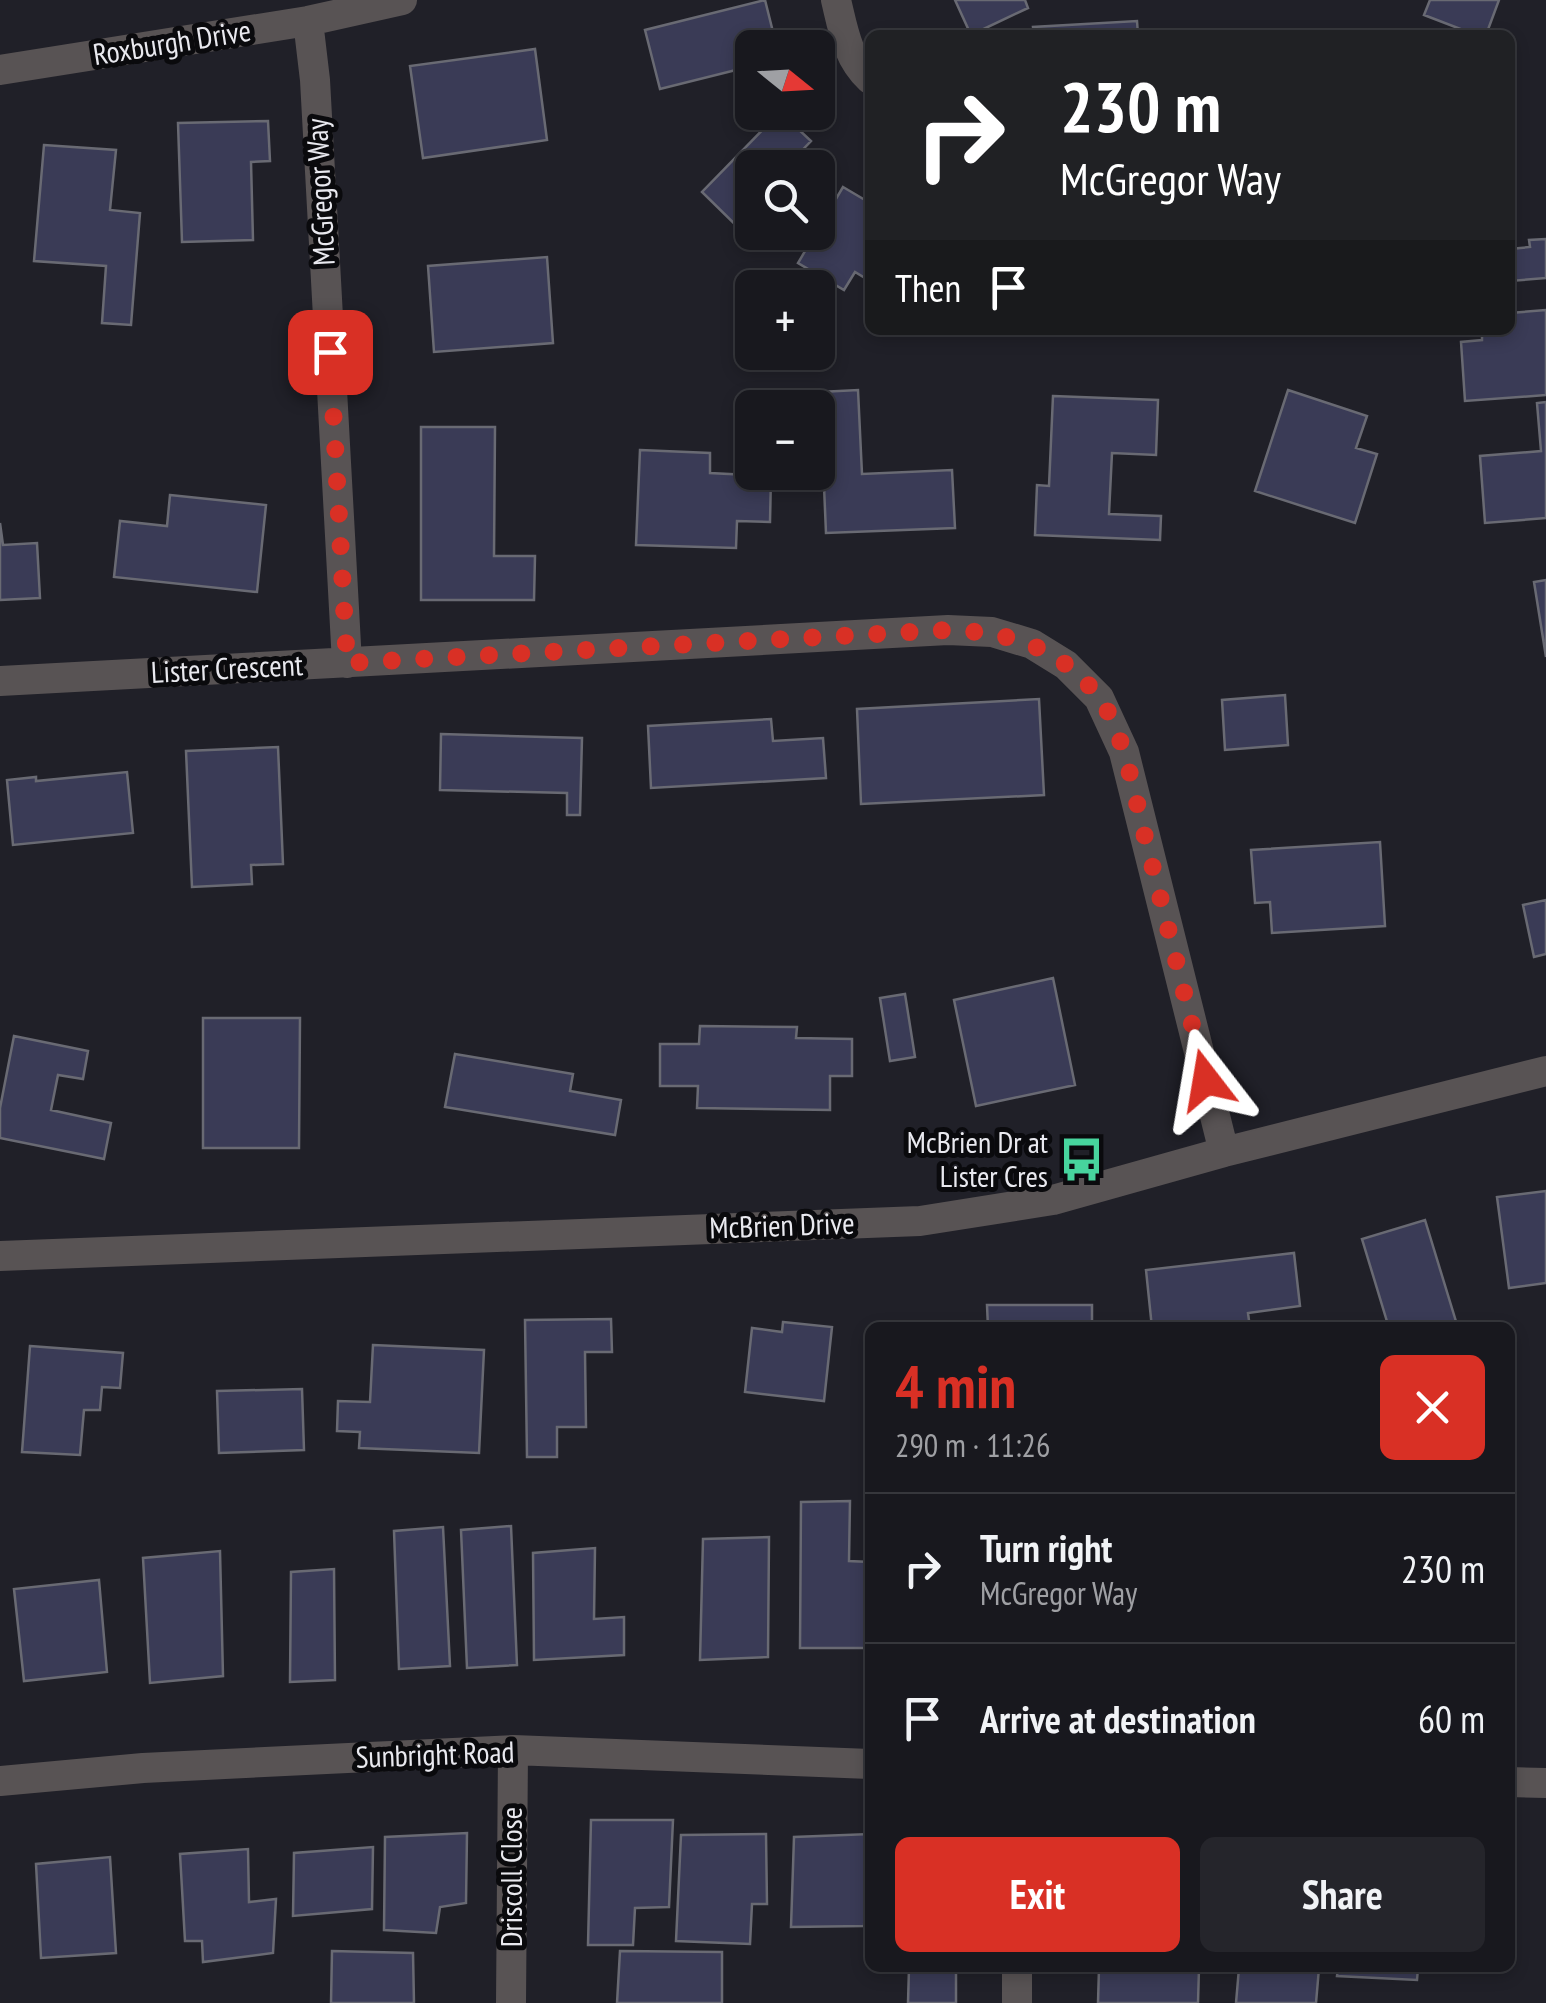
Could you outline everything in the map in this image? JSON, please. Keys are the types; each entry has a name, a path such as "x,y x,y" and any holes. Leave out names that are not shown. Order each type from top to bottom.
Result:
{"street":[{"name":"Roxburgh Drive","path":"0,70 308,21 402,0"},
{"path":"836,0 848,48 865,74"},
{"name":"McGregor Way","path":"308,21 315,80 347,663"},
{"name":"Lister Crescent","path":"0,681 948,630 992,632 1032,644 1066,664 1099,698 1124,752 1224,1152"},
{"name":"McBrien Drive","path":"0,1256 920,1221 1054,1200 1224,1152 1546,1071"},
{"name":"Sunbright Road","path":"0,1781 142,1768 513,1750 865,1764"},
{"name":"Driscoll Close","path":"511,2003 513,1750"},
{"path":"1515,1782 1546,1783"},
{"path":"1017,1972 1017,2003"}],"building":[{"path":"765,0 772,30 735,30 735,70 660,89 645,30"},
{"path":"955,0 1025,0 1028,8 982,30 969,30"},
{"path":"1430,0 1499,0 1488,30 1463,30 1424,15"},
{"path":"1137,21 1138,30 1033,30 1033,27"},
{"path":"535,49 547,140 423,158 410,66"},
{"path":"268,121 270,161 251,162 253,240 182,242 178,123"},
{"path":"762,130 799,130 811,141 802,150 743,150"},
{"path":"44,145 116,150 110,210 140,213 131,325 102,323 106,266 34,261"},
{"path":"735,158 735,224 702,192"},
{"path":"843,187 865,200 865,278 855,272 844,290 835,285 835,270 810,270 798,263 806,250 835,250 835,201"},
{"path":"1546,239 1546,278 1515,281 1515,248 1530,247 1529,240"},
{"path":"547,257 553,343 434,352 428,266"},
{"path":"1546,310 1546,395 1465,401 1461,342 1482,340 1482,335 1515,335 1515,313"},
{"path":"858,390 862,474 952,470 955,528 826,533 824,490 835,490 835,391"},
{"path":"1288,390 1367,416 1356,448 1377,454 1355,523 1255,491"},
{"path":"1053,396 1158,400 1156,455 1112,453 1109,514 1161,516 1160,540 1035,535 1037,485 1049,486"},
{"path":"1546,402 1546,518 1485,523 1480,456 1541,451 1537,403"},
{"path":"421,427 495,427 494,556 535,556 534,600 421,600"},
{"path":"640,450 710,453 710,473 735,474 735,490 771,490 770,522 737,521 736,548 636,545"},
{"path":"170,495 266,505 257,592 114,577 120,521 167,526"},
{"path":"0,523 3,545 37,543 40,598 0,600"},
{"path":"1546,580 1546,657 1534,582"},
{"path":"1285,695 1288,745 1225,750 1222,700"},
{"path":"1039,699 1044,795 861,804 857,709"},
{"path":"771,719 773,741 823,738 826,778 651,788 648,726"},
{"path":"441,734 582,738 580,815 567,815 567,793 440,790"},
{"path":"278,747 283,864 251,865 252,884 192,887 186,751"},
{"path":"127,772 133,833 13,845 7,780"},
{"path":"1380,842 1385,926 1272,933 1270,902 1255,903 1251,850"},
{"path":"1546,900 1546,954 1534,957 1523,905"},
{"path":"1053,978 1075,1085 976,1106 954,1000"},
{"path":"905,994 915,1057 890,1061 880,998"},
{"path":"203,1018 300,1018 299,1148 203,1148"},
{"path":"700,1026 797,1027 796,1038 852,1039 852,1076 830,1076 830,1110 697,1108 698,1086 660,1086 660,1044 699,1044"},
{"path":"14,1036 88,1051 83,1079 58,1075 51,1110 111,1123 104,1159 0,1138 0,1108"},
{"path":"455,1054 573,1074 570,1091 621,1100 615,1135 445,1107"},
{"path":"1546,1191 1546,1283 1509,1288 1497,1197"},
{"path":"1425,1220 1456,1322 1387,1322 1362,1239"},
{"path":"1294,1253 1300,1306 1248,1313 1249,1322 1151,1322 1146,1270"},
{"path":"987,1305 1092,1305 1092,1322 988,1322"},
{"path":"611,1319 612,1352 585,1352 586,1427 557,1427 557,1457 527,1457 525,1320"},
{"path":"783,1322 832,1327 824,1401 745,1392 752,1328 782,1332"},
{"path":"373,1345 484,1350 479,1453 359,1448 360,1432 337,1431 338,1401 370,1402"},
{"path":"30,1346 123,1353 120,1388 102,1387 100,1410 84,1410 80,1455 22,1452"},
{"path":"302,1389 304,1450 219,1453 217,1391"},
{"path":"850,1501 849,1561 865,1562 865,1648 800,1648 801,1502"},
{"path":"511,1526 517,1665 467,1668 461,1530"},
{"path":"443,1527 450,1666 399,1669 394,1531"},
{"path":"769,1537 768,1657 700,1660 703,1539"},
{"path":"595,1548 594,1619 624,1617 624,1655 534,1660 533,1553"},
{"path":"220,1551 223,1676 150,1683 143,1558"},
{"path":"334,1569 335,1680 290,1682 291,1572"},
{"path":"99,1580 107,1672 24,1681 14,1589"},
{"path":"591,1820 673,1820 669,1907 635,1908 633,1945 588,1945"},
{"path":"467,1833 466,1903 440,1907 436,1933 384,1930 385,1837"},
{"path":"766,1834 767,1904 752,1904 750,1944 676,1941 681,1835"},
{"path":"865,1834 864,1926 791,1927 794,1837"},
{"path":"373,1847 372,1909 293,1916 294,1853"},
{"path":"248,1849 249,1902 276,1899 273,1953 203,1962 202,1941 185,1941 180,1854"},
{"path":"110,1857 116,1953 41,1958 36,1864"},
{"path":"332,1951 413,1953 414,2003 331,2003"},
{"path":"620,1951 722,1952 722,2003 617,2003"},
{"path":"909,1972 956,1972 956,2003 908,2003"},
{"path":"1099,1972 1199,1972 1198,2003 1098,2003"},
{"path":"1239,1972 1319,1972 1316,2003 1236,2003"},
{"path":"1338,1972 1418,1972 1417,1980 1337,1976"}],"place":[{"name":"McBrien Dr at Lister Cres","path":"1081,1160"}],"route":[{"path":"330,352 347,663 948,630 992,632 1032,644 1066,664 1099,698 1124,752 1206,1080"}]}
